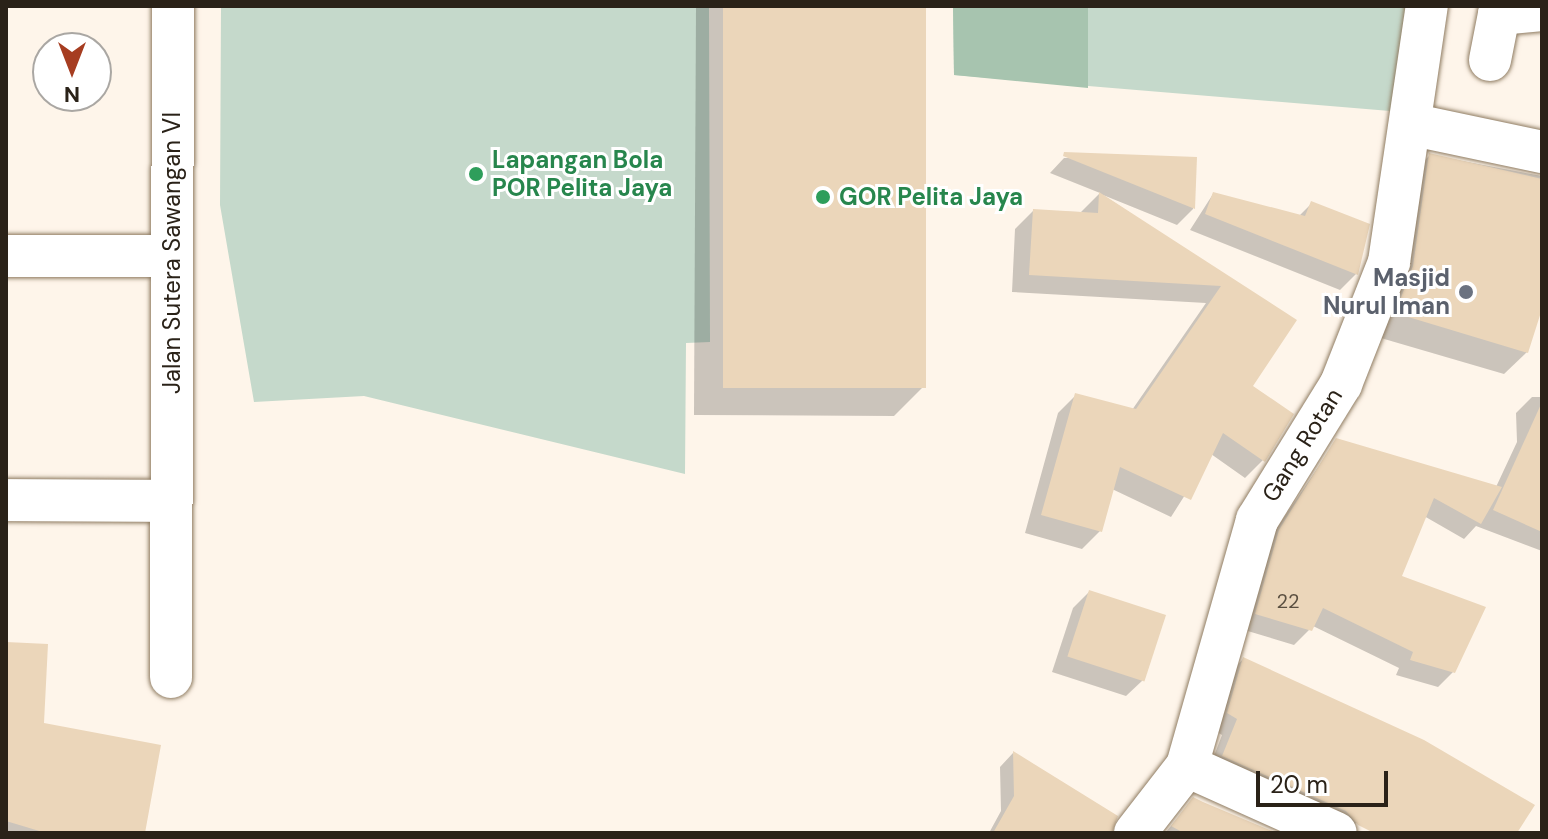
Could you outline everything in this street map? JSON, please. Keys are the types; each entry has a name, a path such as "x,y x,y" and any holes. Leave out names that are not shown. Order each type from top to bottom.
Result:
{"street":[{"name":"Jalan Sutera Sawangan VI","path":"171,677 173,6"},
{"name":"Gang Rotan","path":"1135,833 1187,766 1257,520 1341,384 1389,262 1414,125 1427,6"},
{"path":"1490,60 1499,14 1542,10"},
{"path":"1414,125 1542,152"},
{"path":"6,256 172,256"},
{"path":"6,500 171,501"},
{"path":"1187,766 1336,833"}],"green space":[{"name":"Lapangan Bola POR Pelita Jaya","path":"221,6 709,6 710,342 686,343 685,474 364,396 254,402 220,205"},
{"path":"953,6 1422,6 1402,112 954,75"},
{"path":"953,6 1088,6 1088,88 954,75"}],"building":[{"name":"GOR Pelita Jaya","path":"723,6 926,6 926,388 723,388"},
{"path":"1064,152 1197,157 1195,209 1063,156"},
{"path":"1429,153 1542,179 1542,309 1528,353 1395,313 1413,266"},
{"path":"1099,192 1297,320 1253,386 1294,414 1265,462 1223,433 1191,500 1120,467 1102,532 1041,515 1075,393 1136,409 1221,286 1029,275 1033,209 1098,213"},
{"path":"1213,192 1305,216 1311,201 1370,224 1358,275 1205,214"},
{"path":"1542,402 1542,532 1493,510"},
{"path":"1336,438 1502,487 1481,524 1434,498 1402,576 1486,607 1455,673 1410,660 1413,652 1323,608 1312,631 1255,614 1279,530"},
{"path":"1089,590 1166,615 1144,682 1067,657"},
{"path":"6,642 48,644 44,723 161,745 145,833 46,833 6,821"},
{"path":"1243,657 1424,740 1535,805 1517,833 1374,833 1358,825 1346,811 1222,756 1237,719 1227,713"},
{"path":"1013,751 1118,816 1112,833 993,833 1014,796"},
{"path":"1193,797 1277,833 1184,833 1171,826"}],"place":[{"name":"Lapangan Bola POR Pelita Jaya","path":"476,174"},
{"name":"GOR Pelita Jaya","path":"823,197"},
{"name":"Masjid Nurul Iman","path":"1466,292"}]}
